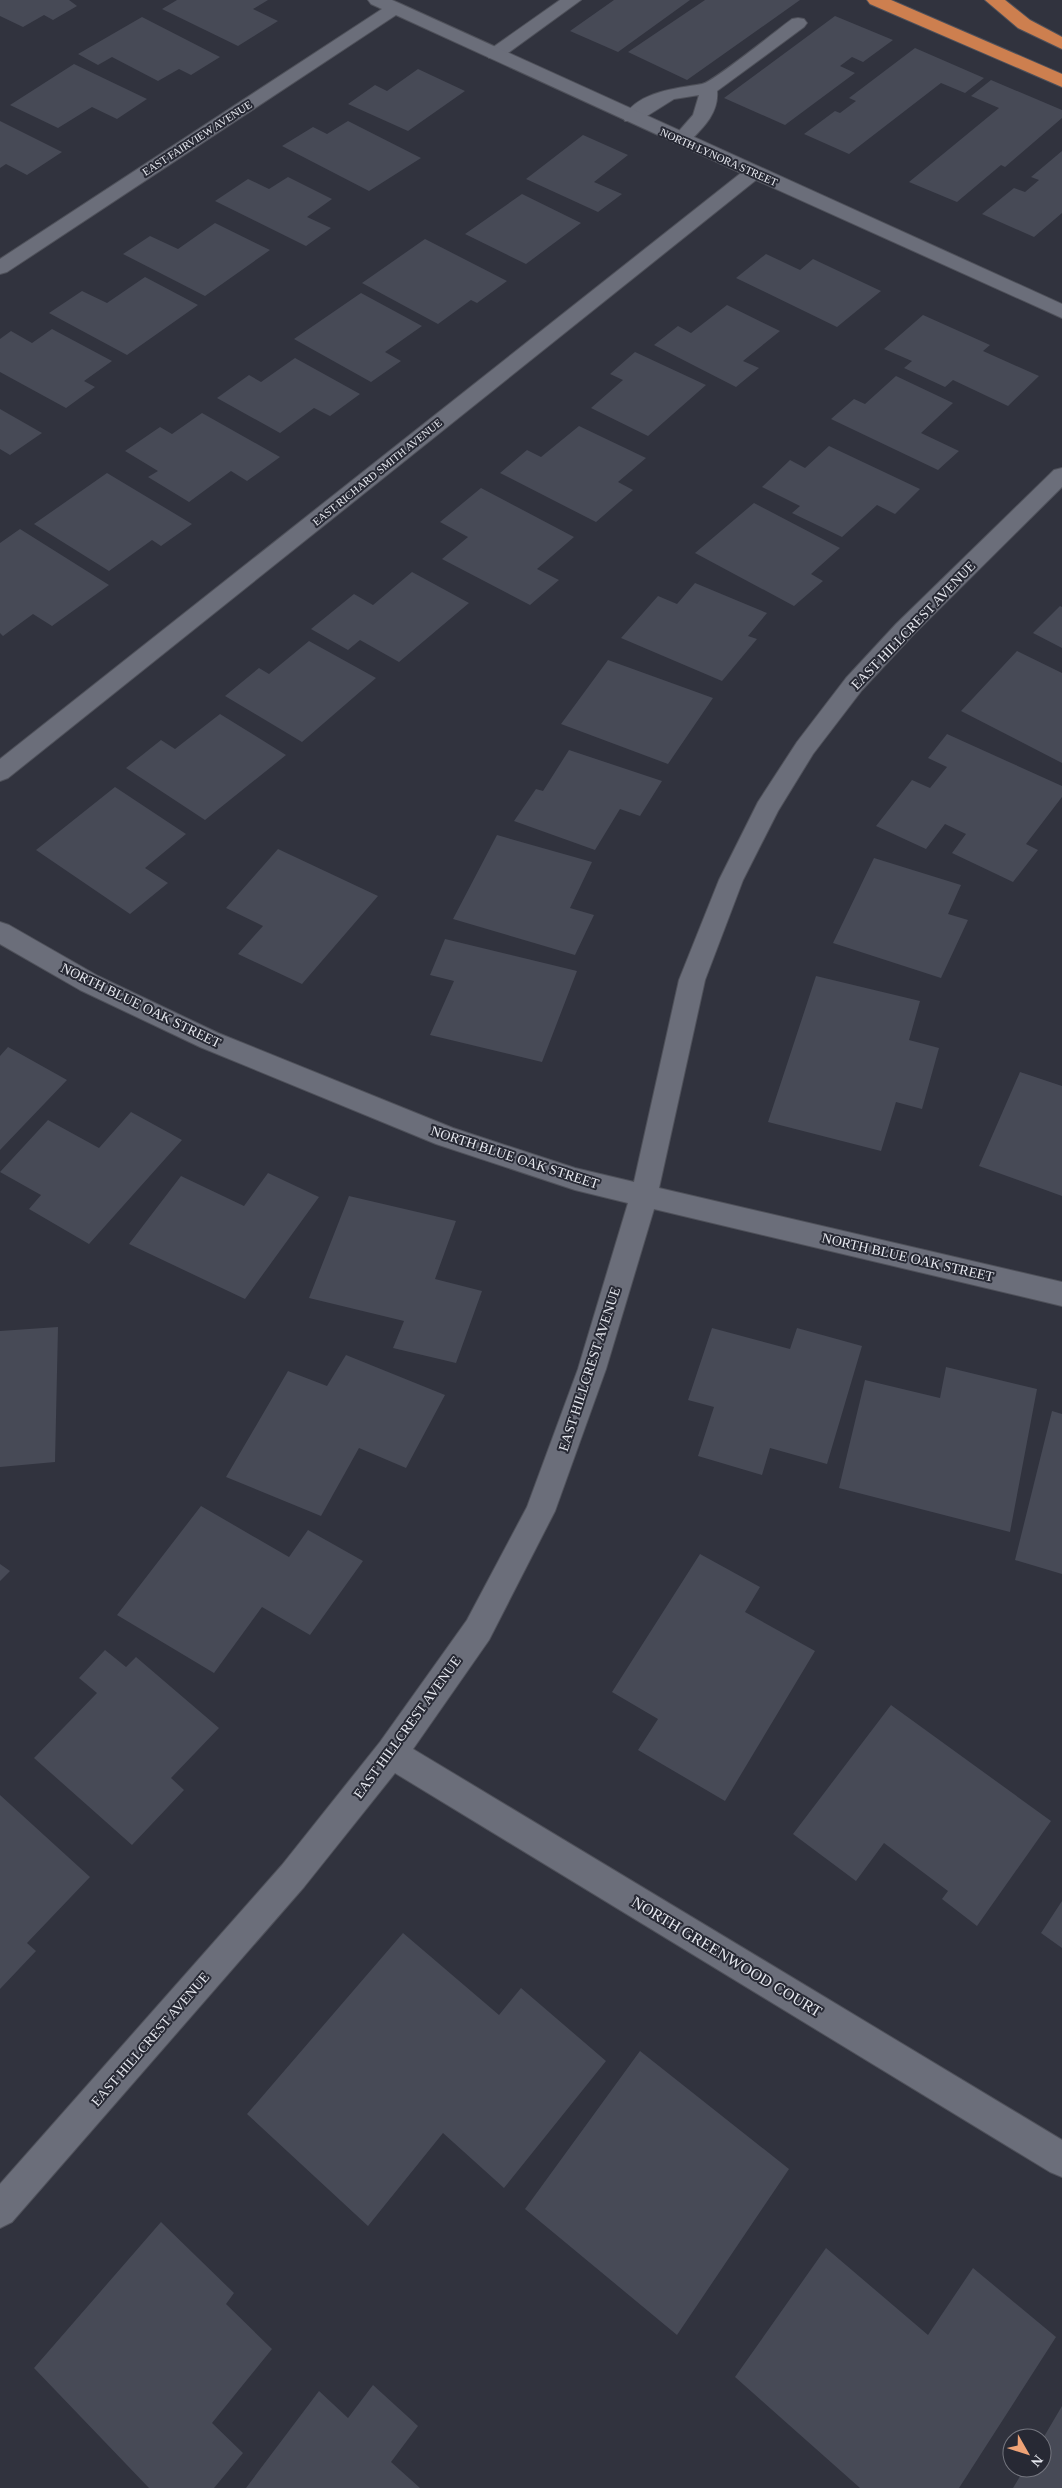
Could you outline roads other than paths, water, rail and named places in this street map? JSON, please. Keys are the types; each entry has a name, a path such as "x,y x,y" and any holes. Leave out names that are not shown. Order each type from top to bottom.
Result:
{"highway":[{"path":"876,0 1062,81"},
{"path":"994,0 1024,24 1062,44"}],"street":[{"name":"NORTH LYNORA STREET","path":"377,0 1062,312"},
{"path":"495,54 572,0"},
{"name":"EAST FAIRVIEW AVENUE","path":"0,268 395,8"},
{"path":"632,117 662,96 687,89 708,89 798,23"},
{"path":"681,139 704,116 710,100 708,89"},
{"name":"EAST RICHARD SMITH AVENUE","path":"0,772 754,172"},
{"name":"EAST HILLCREST AVENUE","path":"0,2210 293,1876 392,1753 478,1630 540,1511 592,1369 644,1196 692,980 732,880 767,808 805,748 854,684 904,630 1062,475"},
{"name":"NORTH BLUE OAK STREET","path":"0,932 98,987 209,1040 332,1092 464,1142 575,1179 1062,1294"},
{"name":"NORTH GREENWOOD COURT","path":"392,1753 1062,2160"}]}
